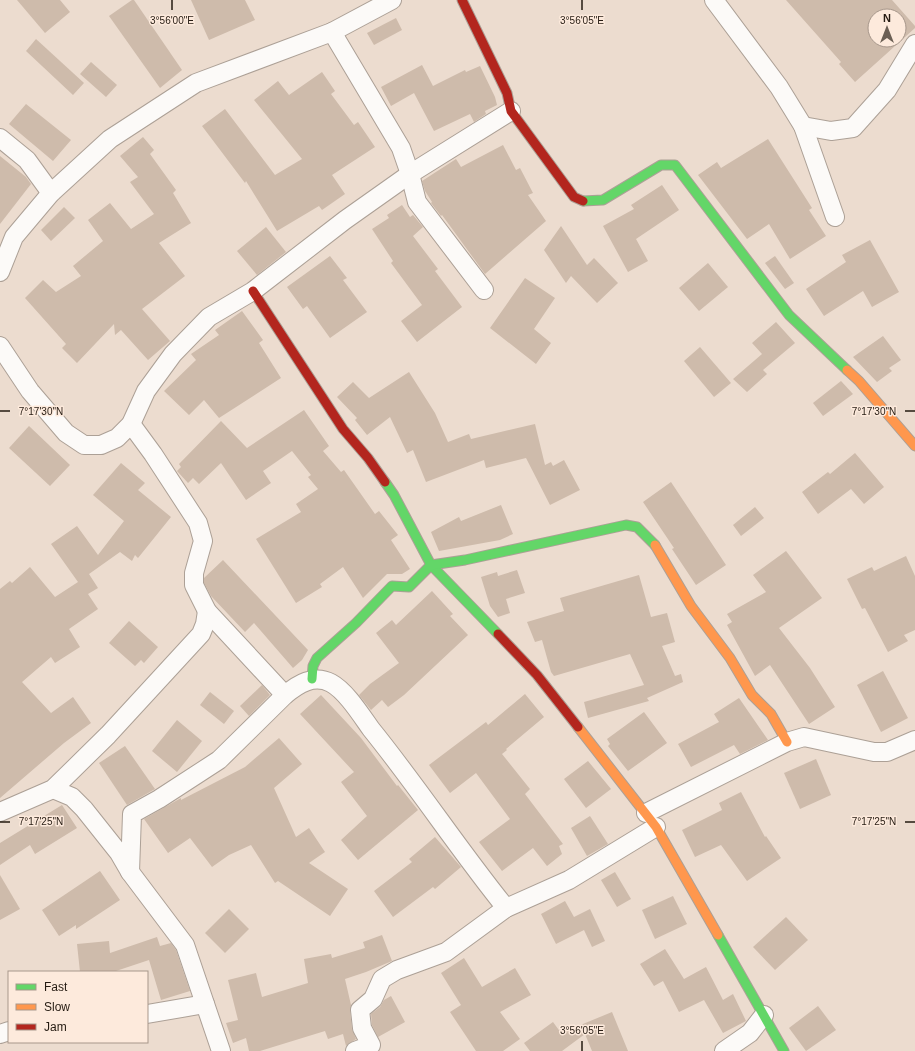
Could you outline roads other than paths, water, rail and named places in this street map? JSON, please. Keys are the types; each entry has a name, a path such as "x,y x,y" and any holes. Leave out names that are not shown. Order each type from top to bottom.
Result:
{"street":[{"path":"0,272 14,237 51,193 110,139 196,83 332,32 392,0"},
{"path":"462,0 507,93 511,111 574,197 585,202 603,200 661,165 674,165 789,315 859,381 915,446"},
{"path":"714,0 779,87 803,126 835,217"},
{"path":"332,32 401,148 410,174 417,202 484,290"},
{"path":"803,126 832,131 853,128 887,90 915,44"},
{"path":"0,346 30,391 66,433 84,445 101,445 117,438 131,424 146,391 173,354 210,317 253,290 345,220 410,174 511,111"},
{"path":"0,138 27,160 51,193"},
{"path":"253,290 343,429 368,458 394,495 431,565 537,675 651,820 784,1051"},
{"path":"131,424 153,454 198,523 203,540 194,573 194,585 207,611 285,695"},
{"path":"312,679 313,666 317,658 356,623 392,586 409,587 431,565 465,560 626,526 637,527 655,545 691,606 730,658 752,695 771,714 787,742"},
{"path":"0,812 53,789 108,735 201,634 205,624 207,611"},
{"path":"130,872 132,814 159,799 219,760 296,685 312,679 331,683 346,697 387,748 477,873 506,908"},
{"path":"355,1051 371,1045 362,1028 360,1010 373,999 382,979 404,968 446,952 506,908 570,880 651,820 787,742 804,737 881,752 900,748 915,740"},
{"path":"53,789 72,797 84,808 119,853 130,872 185,945 221,1051"},
{"path":"148,1014 205,1004"},
{"path":"724,1051 750,1033 764,1015"}]}
